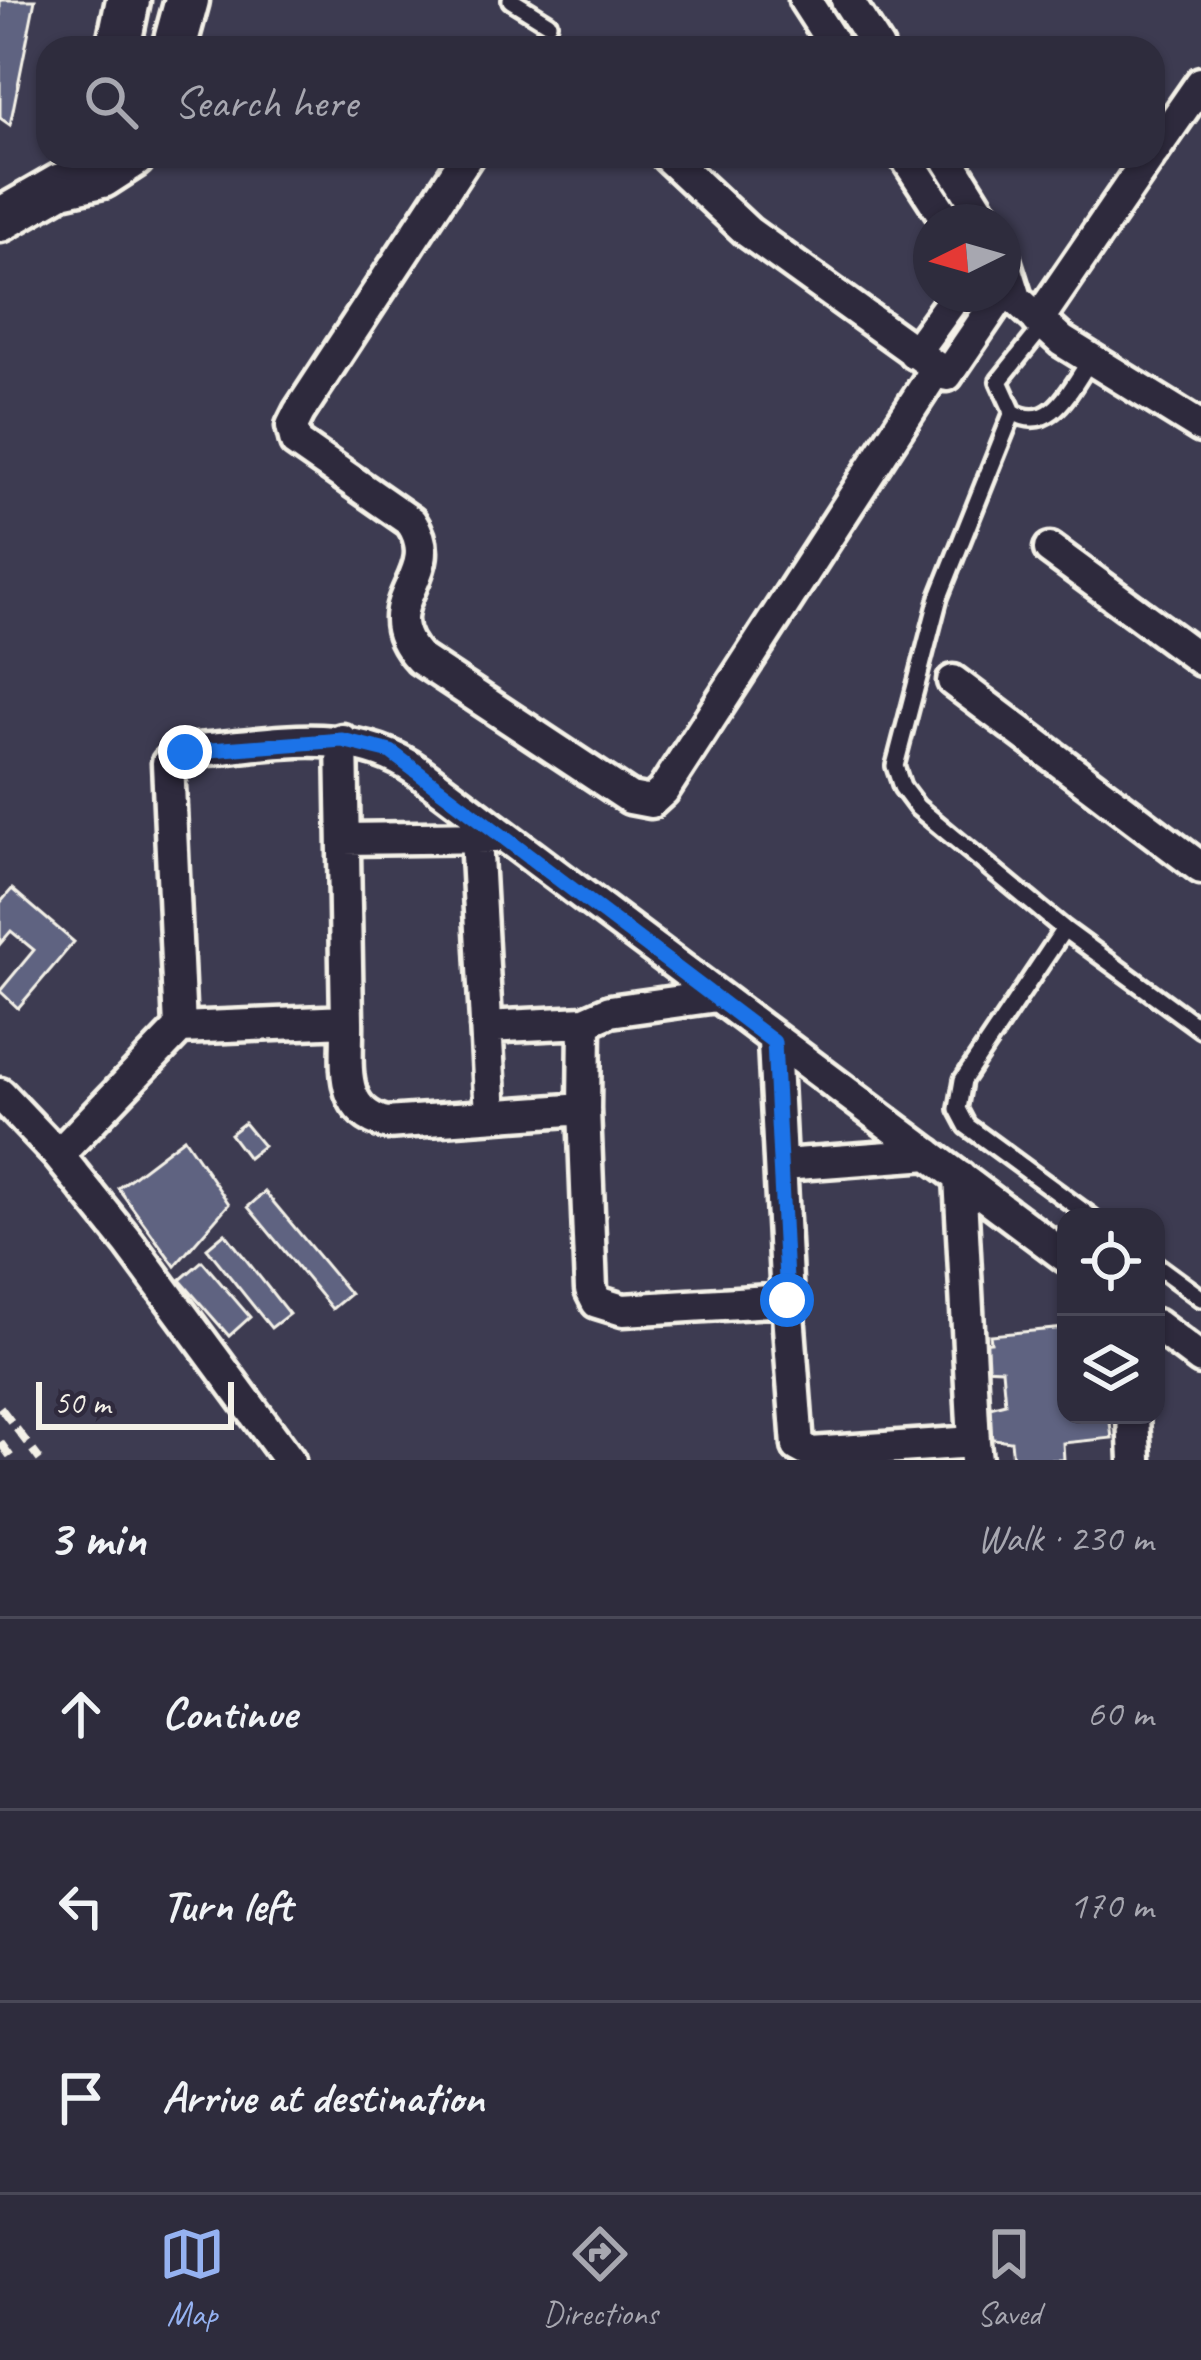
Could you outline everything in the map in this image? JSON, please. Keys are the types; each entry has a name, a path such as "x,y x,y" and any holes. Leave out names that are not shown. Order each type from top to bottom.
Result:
{"street":[{"path":"120,36 128,0"},
{"path":"177,36 187,0"},
{"path":"805,0 828,36"},
{"path":"847,0 870,36"},
{"path":"1165,135 1201,83"},
{"path":"0,220 72,170 102,176 114,168"},
{"path":"458,168 299,412 292,426 296,442 411,522 421,537 423,556 400,606 398,625 404,643 420,659 630,798 651,802 662,791 926,361 949,312"},
{"path":"680,168 734,220 946,375 1000,312"},
{"path":"913,168 936,204"},
{"path":"953,168 976,204"},
{"path":"1021,288 1138,168"},
{"path":"1021,301 1091,359 1201,427"},
{"path":"1050,549 1201,660"},
{"path":"953,681 1201,868"},
{"path":"342,740 352,1104 366,1118 386,1123 584,1109"},
{"path":"180,1028 168,763 185,752 342,740 391,752 490,837 717,996 1057,1250"},
{"path":"344,839 490,837"},
{"path":"490,837 486,1027 491,1115"},
{"path":"486,1027 585,1022 610,1011 717,996"},
{"path":"58,1155 180,1028 347,1021"},
{"path":"585,1022 591,1290 597,1302 623,1310 787,1300"},
{"path":"774,1042 798,1446 824,1452 975,1451 959,1177"},
{"path":"0,1094 58,1155 289,1460"},
{"path":"783,1165 929,1154"},
{"path":"1165,1332 1201,1359"},
{"path":"1133,1424 1135,1460"}],"lane":[{"path":"512,0 548,23"},
{"path":"1011,312 999,381 1013,412 1028,420 1047,418 1091,359"},
{"path":"1013,412 939,597 895,766 902,788 917,807 1064,929 1201,1030"},
{"path":"1064,929 964,1080 958,1109 967,1126 1079,1208"},
{"path":"1165,1272 1201,1298"}],"building":[{"path":"0,0 35,0 10,125 0,118"},
{"path":"12,889 74,942 18,1008 0,991 34,950 11,931 0,944 0,903"},
{"path":"244,1123 263,1146 248,1158 230,1134"},
{"path":"184,1138 229,1204 175,1266 118,1188"},
{"path":"265,1192 350,1294 332,1309 248,1207"},
{"path":"225,1233 289,1314 271,1328 207,1248"},
{"path":"202,1261 250,1317 229,1336 180,1280"},
{"path":"1057,1329 1057,1424 1110,1424 1112,1438 1063,1443 1064,1460 1013,1460 1011,1441 985,1438 982,1409 1005,1403 1002,1369 982,1368 982,1343 991,1342 990,1335"}],"railway":[{"path":"0,1407 40,1460"},
{"path":"0,1442 13,1460"}],"route":[{"path":"185,752 342,740 391,752 774,1042 787,1300"}]}
